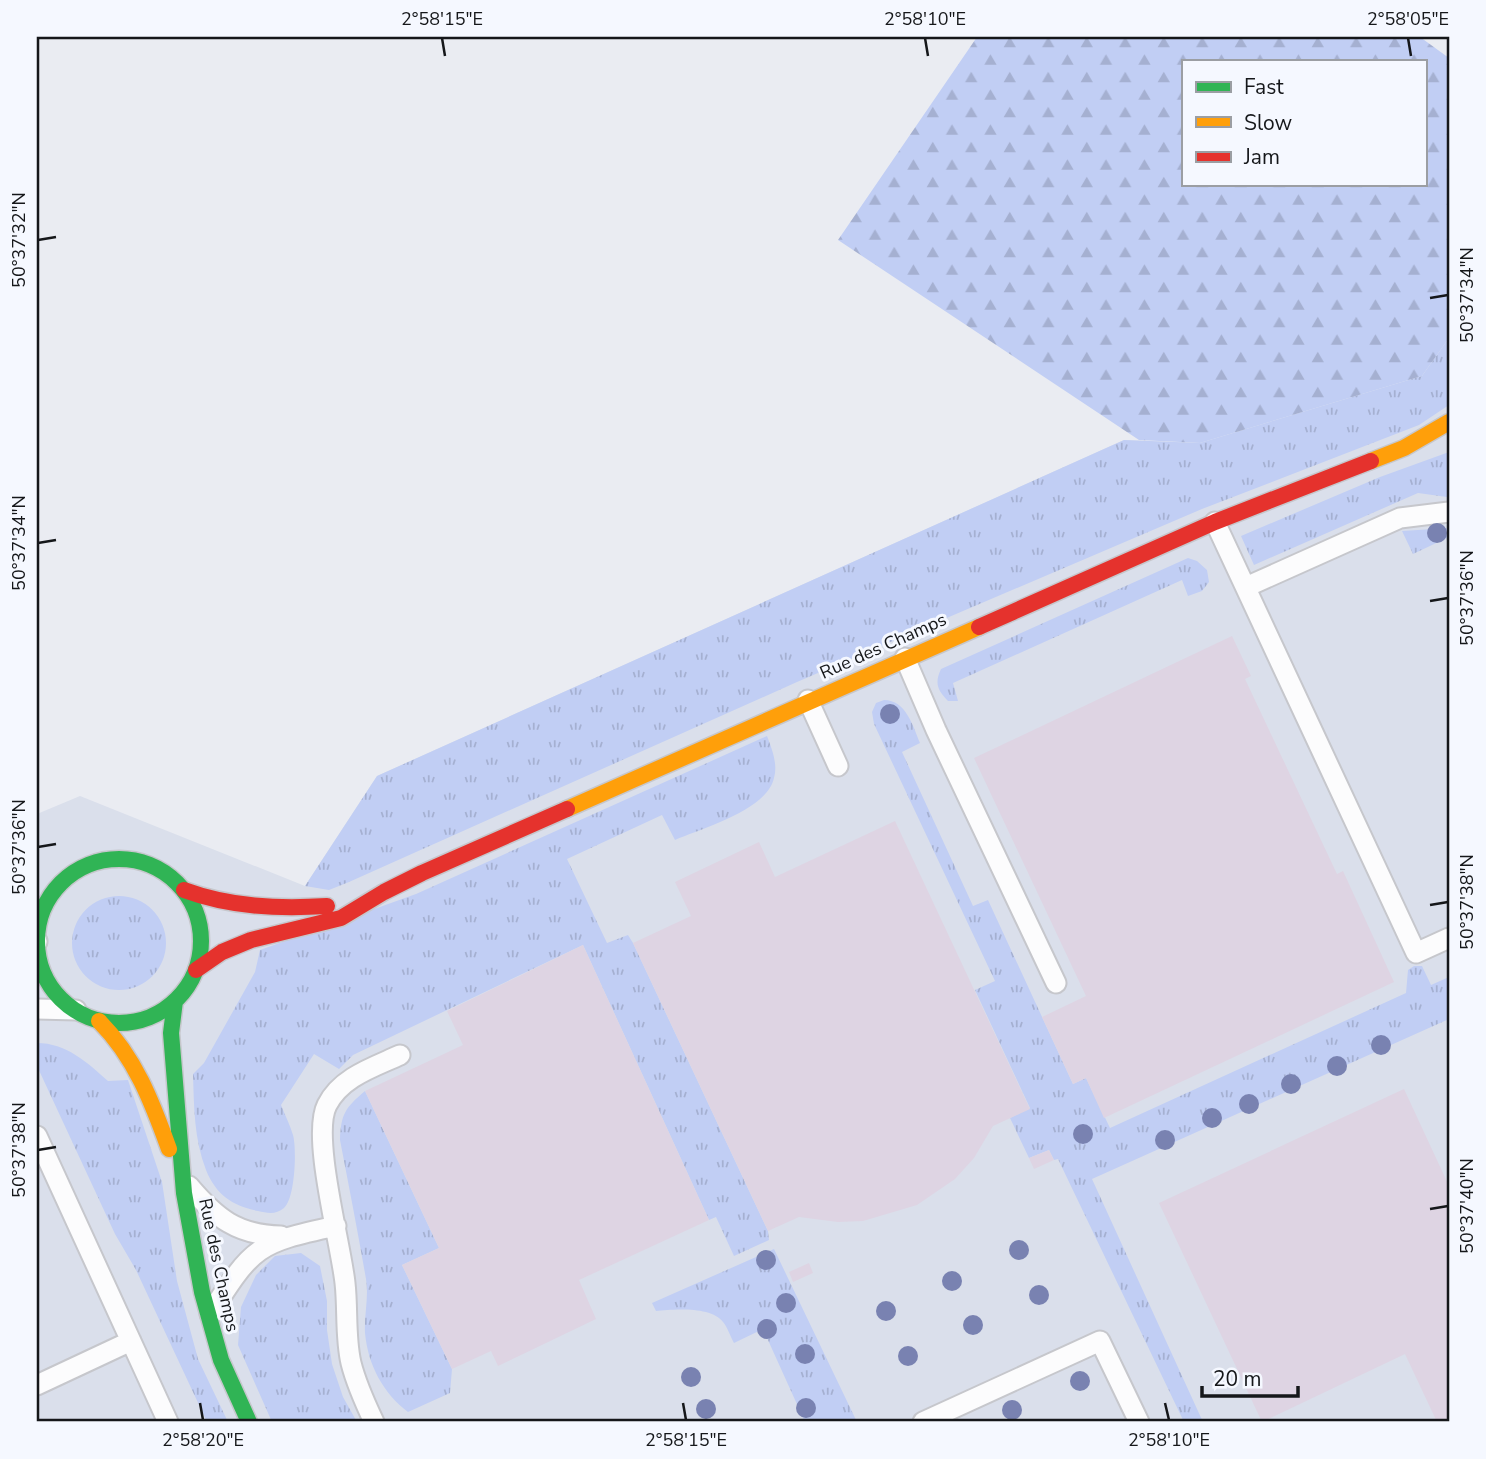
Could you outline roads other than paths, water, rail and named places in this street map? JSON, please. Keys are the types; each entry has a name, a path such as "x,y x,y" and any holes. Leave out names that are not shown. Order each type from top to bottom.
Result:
{"street":[{"name":"Rue des Champs","path":"196,970 222,952 251,940 341,918 384,892 808,700 1215,522 1404,448 1449,422"},
{"name":"Rue des Champs","path":"1404,448 1449,438"},
{"path":"117,859 142,862 165,872 184,890 200,922 201,946 196,970 175,1001 156,1014 122,1023 99,1021 76,1010 58,995 40,964 37,942 41,916 52,893 70,876 92,863 117,859"},
{"name":"Rue des Champs","path":"184,890 211,900 294,908 334,905 384,892"},
{"name":"Rue des Champs","path":"175,1001 172,1033 184,1187 207,1318 221,1360 249,1422"},
{"name":"Rue des Champs","path":"99,1021 122,1044 138,1072 184,1187"}],"lane":[{"path":"1246,587 1400,518 1449,512"},
{"path":"1215,522 1416,953 1449,938"},
{"path":"905,658 936,730 1056,983"},
{"path":"808,700 838,766"},
{"path":"37,1009 76,1010"},
{"path":"374,1422 351,1363 348,1346 345,1279 321,1134 322,1118 327,1105 346,1081 400,1055"},
{"path":"37,1136 168,1422"},
{"path":"184,1187 225,1222 252,1234 289,1236"},
{"path":"207,1318 231,1280 252,1255 264,1246 289,1236 336,1226"},
{"path":"37,1385 131,1341"},
{"path":"923,1422 1100,1341 1139,1422"}]}
